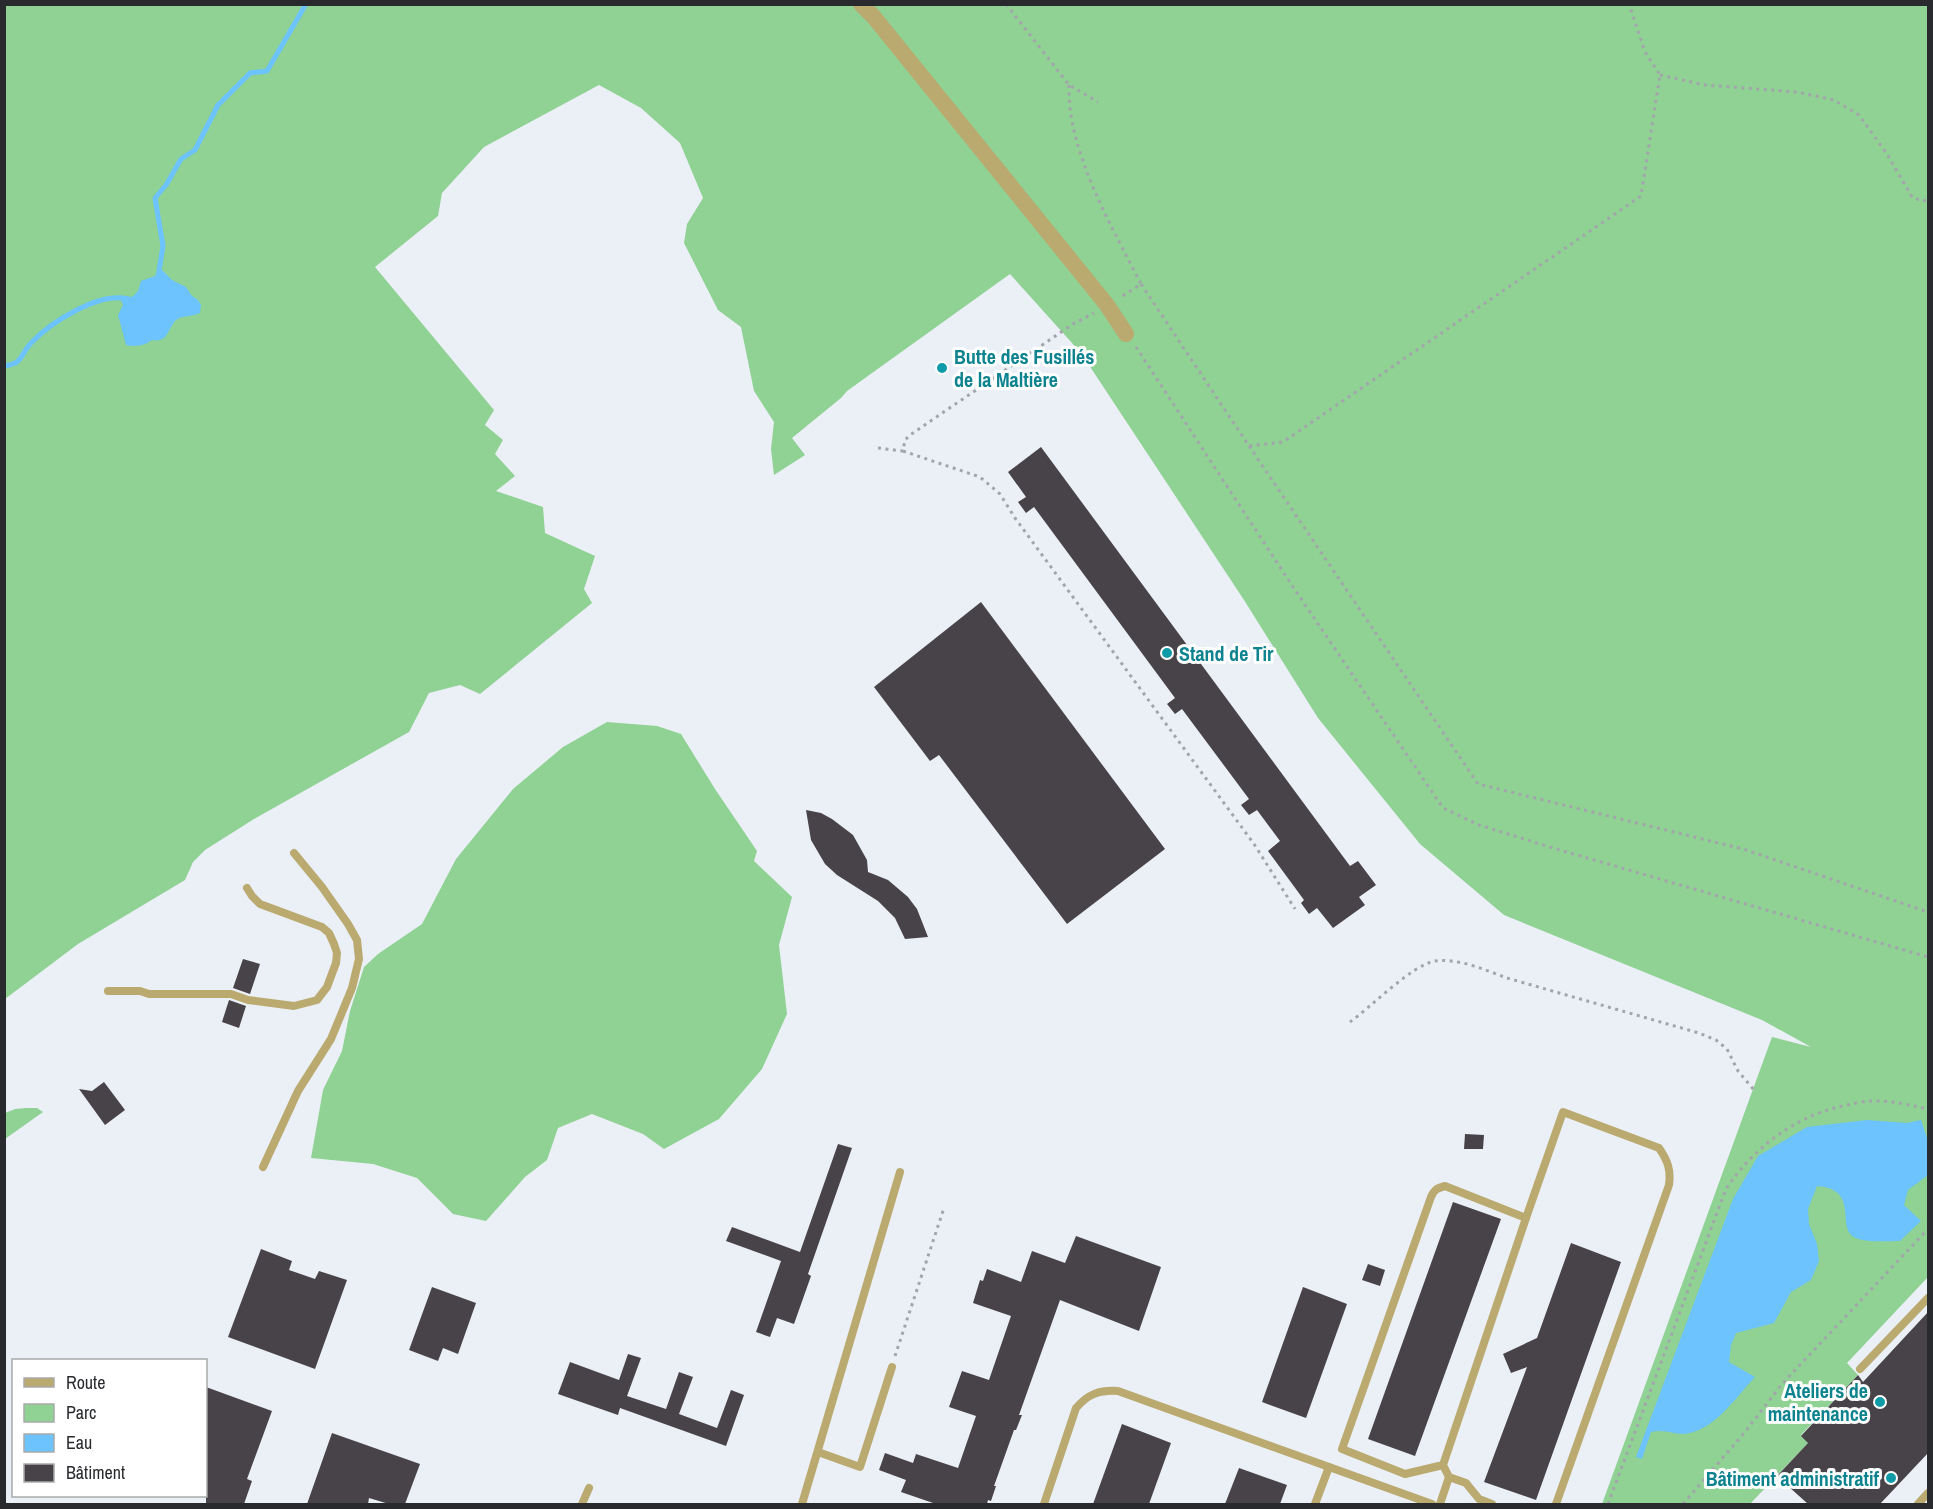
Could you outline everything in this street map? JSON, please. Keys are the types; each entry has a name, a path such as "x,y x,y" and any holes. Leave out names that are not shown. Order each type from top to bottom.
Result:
{"street":[{"path":"861,4 1107,305 1126,334"}],"lane":[{"path":"263,1167 298,1091 331,1039 352,988 360,959 357,940 348,924 294,853"},
{"path":"108,992 231,994 248,1000 294,1006 317,999 327,987 336,963 337,953 328,933 322,927 260,904 247,888"},
{"path":"1440,1504 1449,1477 1443,1464 1563,1112 1659,1148 1668,1160 1671,1172 1669,1185 1556,1504"},
{"path":"802,1504 900,1172"},
{"path":"1443,1464 1405,1474 1342,1449 1434,1191 1439,1187 1451,1188 1526,1218"},
{"path":"1860,1369 1929,1298"},
{"path":"818,1452 860,1467 892,1367"},
{"path":"1044,1504 1076,1408 1091,1394 1106,1390 1118,1391 1432,1504"},
{"path":"1315,1504 1329,1467"},
{"path":"1449,1477 1466,1483 1479,1499 1492,1504"},
{"path":"582,1504 589,1488"},
{"path":"1918,1504 1929,1493"}],"path":[{"path":"1006,4 1069,85 1098,102"},
{"path":"1250,447 1283,442 1641,196 1659,75 1645,52 1629,4"},
{"path":"1659,75 1705,85 1797,92 1834,100 1859,115 1887,154 1912,197 1922,201 1929,200"},
{"path":"1069,85 1072,123 1086,170 1141,284 1478,784 1743,849 1929,912"},
{"path":"903,451 905,440 910,435 1073,324 1141,284"},
{"path":"1126,334 1150,367 1303,602 1443,808 1479,825 1553,848 1929,957"},
{"path":"878,448 903,451 980,477 1000,494 1015,518 1254,844 1295,909"},
{"path":"1350,1023 1417,968 1435,962 1452,962 1476,967 1716,1040 1727,1049 1738,1071 1754,1090"},
{"path":"1608,1504 1726,1189 1736,1173 1773,1137 1815,1115 1838,1107 1869,1101 1929,1109"},
{"path":"892,1367 944,1208"},
{"path":"1683,1504 1745,1432 1782,1384 1929,1229"}],"green space":[{"path":"4,5 1928,5 1928,1277 1847,1363 1858,1375 1801,1435 1808,1443 1750,1504 1602,1504 1772,1037 1811,1047 1762,1020 1504,915 1420,844 1318,718 1244,600 1081,353 1010,274 847,391 792,438 805,455 774,475 771,449 774,422 754,391 741,327 718,310 684,243 687,224 703,198 680,143 641,108 599,85 484,147 442,193 438,216 375,267 494,410 485,425 503,440 495,454 515,476 496,491 543,507 545,533 595,556 584,589 592,603 480,694 460,685 429,693 409,732 254,819 205,850 193,862 185,880 78,944 5,999"},
{"path":"607,722 657,726 681,734 757,851 754,861 792,897 779,945 787,1014 762,1069 719,1119 664,1149 643,1134 592,1114 558,1128 547,1160 525,1177 486,1221 453,1214 417,1178 373,1164 311,1158 323,1090 342,1051 350,1011 364,967 378,954 422,924 456,859 513,789 563,747"},
{"path":"37,1108 43,1112 5,1139 5,1113"}],"water":[{"path":"158,270 162,270 172,280 186,287 201,305 200,313 176,320 162,339 152,340 140,346 126,345 118,315 123,305 121,300 124,296 132,297 138,291 141,281 155,276"},
{"path":"1867,1120 1907,1123 1921,1120 1928,1141 1928,1175 1908,1190 1904,1205 1921,1221 1900,1241 1858,1239 1849,1232 1843,1201 1838,1194 1830,1189 1817,1186 1808,1209 1809,1224 1817,1244 1819,1261 1811,1280 1791,1292 1774,1323 1736,1333 1731,1345 1729,1362 1755,1377 1724,1412 1705,1427 1683,1434 1651,1432 1642,1459 1636,1457 1733,1199 1758,1156 1807,1127"}],"building":[{"name":"Stand de Tir","path":"1041,447 1350,866 1358,861 1376,885 1359,897 1365,905 1333,928 1317,908 1309,914 1301,903 1304,900 1268,851 1280,841 1257,810 1249,815 1241,805 1249,799 1182,709 1175,714 1167,704 1175,698 1034,507 1026,513 1018,502 1026,497 1008,472"},
{"path":"981,602 1165,849 1067,924 939,755 930,761 874,687"},
{"path":"806,810 821,813 853,835 867,860 868,872 888,880 908,897 917,909 928,937 905,939 895,918 878,901 837,875 825,864 811,840"},
{"path":"243,959 260,964 250,994 233,988"},
{"path":"229,1000 246,1006 239,1028 222,1022"},
{"path":"104,1082 125,1110 105,1125 79,1089 92,1091"},
{"path":"1465,1134 1484,1135 1483,1149 1464,1149"},
{"path":"838,1144 852,1148 808,1274 811,1276 794,1324 777,1318 770,1337 756,1332 781,1261 726,1241 732,1227 800,1252"},
{"path":"1453,1202 1501,1219 1415,1456 1368,1439"},
{"path":"1076,1236 1161,1267 1139,1331 1060,1300 1019,1415 1022,1415 1014,1430 994,1486 996,1486 991,1501 988,1500 987,1504 936,1504 901,1492 906,1480 879,1470 885,1453 913,1463 916,1454 958,1468 976,1416 949,1407 962,1371 989,1380 1011,1316 973,1303 980,1280 983,1281 987,1269 1021,1282 1032,1251 1065,1263"},
{"path":"1571,1243 1621,1262 1536,1500 1484,1482 1527,1367 1511,1373 1503,1354 1537,1338"},
{"path":"261,1249 292,1261 289,1270 315,1279 319,1271 347,1280 315,1369 228,1337"},
{"path":"1368,1264 1385,1270 1380,1286 1362,1280"},
{"path":"432,1287 476,1303 458,1354 443,1348 438,1361 409,1350"},
{"path":"1303,1287 1347,1304 1306,1418 1262,1402"},
{"name":"Ateliers de maintenance","path":"1929,1311 1929,1452 1880,1504 1808,1504 1777,1476 1808,1443 1801,1436 1858,1375 1863,1382"},
{"path":"628,1354 641,1358 627,1396 666,1409 679,1372 693,1377 679,1414 717,1428 731,1390 744,1395 726,1446 620,1408 618,1415 558,1394 570,1362 619,1380"},
{"path":"207,1387 272,1411 247,1479 252,1481 244,1504 206,1504"},
{"path":"1122,1424 1171,1443 1149,1504 1093,1504"},
{"path":"332,1433 420,1464 405,1504 389,1504 369,1498 368,1504 307,1504"},
{"path":"1239,1468 1287,1485 1280,1504 1225,1504"}],"waterway":[{"path":"158,277 163,246 155,198 166,185 181,159 195,150 218,105 250,73 267,71 306,4"},
{"path":"4,366 19,361 27,347 39,335 76,310 103,300 128,299"}],"place":[{"name":"Butte des Fusillés de la Maltière","path":"942,368"},
{"name":"Stand de Tir","path":"1167,653"},
{"name":"Ateliers de maintenance","path":"1880,1402"},
{"name":"Bâtiment administratif","path":"1891,1478"}]}
